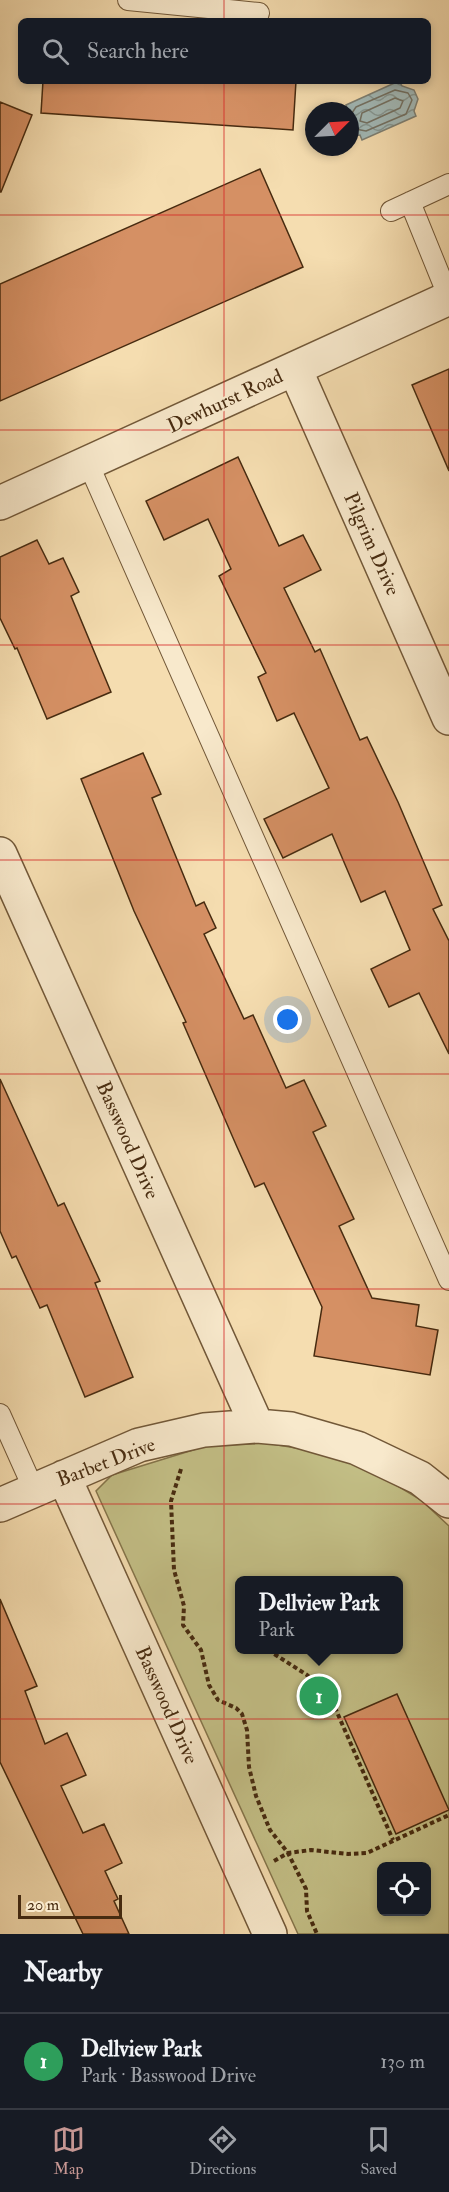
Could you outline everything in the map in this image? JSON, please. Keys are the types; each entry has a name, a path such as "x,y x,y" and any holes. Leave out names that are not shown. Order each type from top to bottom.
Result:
{"street":[{"name":"Dewhurst Road","path":"0,503 449,298"},
{"name":"Pilgrim Drive","path":"295,369 449,718"},
{"name":"Basswood Drive","path":"0,854 257,1426"},
{"name":"Barbet Drive","path":"0,1505 139,1445 204,1430 257,1426 291,1429 357,1448 420,1478 449,1501"},
{"name":"Basswood Drive","path":"64,1477 270,1934"}],"lane":[{"path":"128,0 259,13"},
{"path":"391,211 449,184"},
{"path":"410,202 449,298"},
{"path":"88,463 449,1280"},
{"path":"0,1414 34,1490"}],"path":[{"path":"184,1459 171,1501 174,1570 184,1606 183,1626 201,1650 209,1685 218,1700 236,1708 242,1714 247,1730 249,1767 256,1796 270,1830 288,1853 306,1888 307,1911 317,1934"},
{"path":"274,1654 307,1675 329,1694 393,1840"},
{"path":"242,1872 288,1853 312,1850 348,1854 367,1852 449,1815"}],"shaded area":[{"path":"266,1443 320,1452 373,1471 421,1500 449,1526 449,1934 298,1934 96,1491 112,1475 206,1446"}],"water":[{"path":"392,84 401,84 414,90 418,99 414,111 416,116 362,140 359,102 353,102"}],"building":[{"path":"43,84 296,84 293,130 41,113"},
{"path":"0,102 32,115 1,192 0,192"},
{"path":"260,169 303,267 0,401 0,284"},
{"path":"449,369 449,471 412,385"},
{"path":"238,457 279,546 303,535 321,570 284,588 315,652 320,649 360,740 367,737 398,802 442,905 433,909 449,941 449,1054 419,993 389,1007 371,969 410,950 385,891 361,902 332,834 283,858 264,819 329,788 294,713 277,721 258,677 266,673 219,576 231,569 208,519 164,540 146,501"},
{"path":"37,540 49,564 63,558 79,592 71,596 111,692 47,719 17,648 15,649 0,618 0,557"},
{"path":"143,753 161,794 152,798 196,906 204,902 216,928 204,934 244,1019 253,1015 286,1088 304,1080 326,1126 313,1132 354,1219 339,1226 372,1298 419,1305 416,1326 438,1330 430,1375 314,1356 322,1307 264,1183 255,1187 183,1023 186,1022 134,911 81,779"},
{"path":"0,1079 58,1206 64,1203 100,1281 95,1283 133,1377 85,1397 47,1305 40,1308 16,1256 12,1258 0,1231"},
{"path":"0,1599 37,1686 25,1691 45,1744 67,1733 86,1775 61,1786 83,1833 104,1824 122,1863 105,1871 118,1899 114,1901 129,1934 83,1934 0,1762"},
{"path":"397,1694 449,1810 396,1834 344,1717"}],"place":[{"name":"Dellview Park","path":"319,1696"}]}
